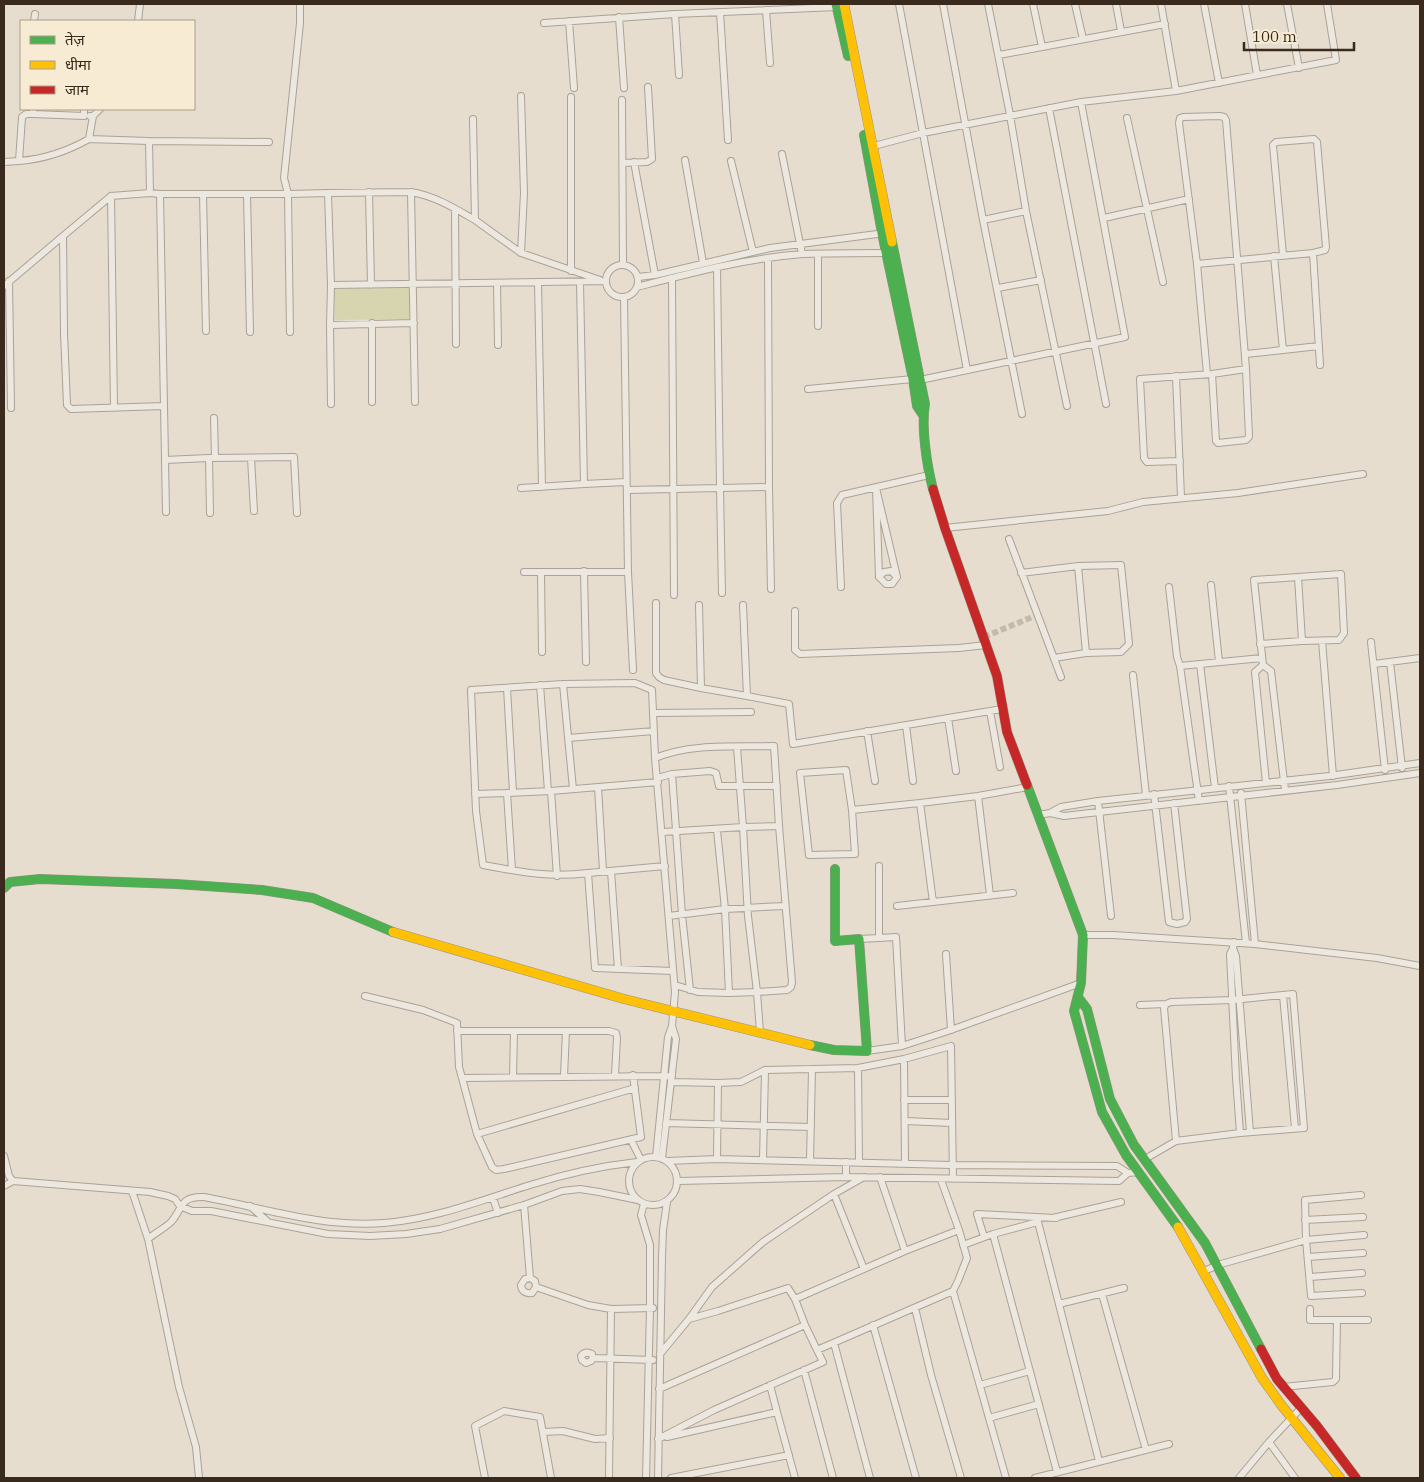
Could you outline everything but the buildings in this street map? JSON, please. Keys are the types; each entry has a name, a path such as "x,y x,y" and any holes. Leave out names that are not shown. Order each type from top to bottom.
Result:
{"street":[{"path":"138,20 140,4"},
{"path":"290,332 288,194 284,174 300,22 300,4"},
{"path":"899,4 967,370"},
{"path":"943,4 967,123 983,220 1022,414"},
{"path":"988,4 999,55 1026,211 1067,406"},
{"path":"1033,4 1042,47"},
{"path":"1076,4 1083,39"},
{"path":"1116,4 1121,31"},
{"path":"1161,4 1176,91"},
{"path":"1204,4 1219,83"},
{"path":"1245,4 1258,75"},
{"path":"1286,4 1299,68"},
{"path":"869,147 967,123 1081,102 1176,91 1336,60 1327,4"},
{"path":"544,23 839,5 917,380 925,404 923,415 929,475 945,528 997,676 1007,732 1083,935 1081,983 1074,1012 1102,1112 1121,1146 1185,1237 1262,1378 1291,1418 1340,1478"},
{"path":"766,10 770,63"},
{"path":"720,12 728,140"},
{"path":"34,14 34,20"},
{"path":"675,14 679,75"},
{"path":"619,17 624,88"},
{"path":"569,21 574,88"},
{"path":"999,55 1165,24"},
{"path":"623,163 650,161 652,156 648,87"},
{"path":"521,253 524,193 522,96"},
{"path":"571,97 571,271"},
{"path":"622,100 623,264"},
{"path":"808,389 917,380 1125,336 1081,102"},
{"path":"1049,108 1106,404"},
{"path":"89,139 92,116 99,110"},
{"path":"20,161 22,117 26,114 33,111 84,112 92,116"},
{"path":"1192,116 1224,117 1226,120 1246,354 1249,437 1246,440 1230,443 1218,443 1216,441 1189,199 1179,123 1180,118 1192,116"},
{"path":"1127,118 1163,282"},
{"path":"473,119 475,220"},
{"path":"4,162 48,157 74,148 89,139 269,142"},
{"path":"1197,264 1313,253 1325,250 1317,142 1314,139 1276,142 1273,145 1283,255"},
{"path":"149,141 150,193"},
{"path":"782,154 802,254"},
{"path":"685,160 703,263"},
{"path":"731,161 753,252"},
{"path":"634,162 655,275"},
{"path":"369,192 371,285"},
{"path":"4,286 111,196 150,193 288,194 411,192 423,194 443,201 475,220 521,253 606,281"},
{"path":"411,192 415,402"},
{"path":"328,193 331,285 331,404"},
{"path":"160,194 166,512"},
{"path":"203,194 206,331"},
{"path":"247,194 250,332"},
{"path":"111,196 114,408"},
{"path":"1104,218 1189,199"},
{"path":"455,209 456,344"},
{"path":"983,220 1026,211"},
{"path":"638,277 655,275 753,252 886,233"},
{"path":"63,236 67,405 71,409 164,406"},
{"path":"637,287 717,267 768,258 802,254 891,253"},
{"path":"1313,253 1320,365"},
{"path":"818,254 818,326"},
{"path":"1274,256 1283,350"},
{"path":"768,258 771,589"},
{"path":"623,264 631,268 638,277 637,287 634,292 624,298 618,298 607,289 606,274 623,264"},
{"path":"717,267 722,593"},
{"path":"672,278 674,595"},
{"path":"998,288 1041,280"},
{"path":"9,281 11,408"},
{"path":"331,285 606,281"},
{"path":"538,282 542,487"},
{"path":"580,282 584,484"},
{"path":"497,283 498,345"},
{"path":"624,298 628,572 633,670"},
{"path":"372,323 372,402"},
{"path":"330,325 414,323"},
{"path":"1246,354 1319,346"},
{"path":"1180,461 1147,462 1144,458 1140,378 1209,374 1246,369"},
{"path":"1176,376 1181,497"},
{"path":"210,512 214,418"},
{"path":"251,458 254,511"},
{"path":"165,460 294,458 297,512"},
{"path":"945,528 1108,511 1144,502 1238,493 1363,474"},
{"path":"841,586 837,502 842,495 929,475"},
{"path":"521,488 626,482"},
{"path":"627,490 769,487"},
{"path":"876,488 897,577 891,571 884,572 879,577 876,488"},
{"path":"1008,539 1062,677"},
{"path":"1022,573 1078,566 1121,565 1129,644 1121,652 1086,652 1054,658"},
{"path":"1078,566 1086,652"},
{"path":"584,571 586,662"},
{"path":"524,572 628,572"},
{"path":"541,573 542,652"},
{"path":"1260,644 1302,640 1339,640 1344,634 1342,574 1254,580 1260,644 1262,662 1271,671 1285,790"},
{"path":"1298,577 1302,640"},
{"path":"1211,585 1219,662"},
{"path":"1169,587 1177,657 1180,666 1198,800"},
{"path":"656,603 656,672 659,677 664,680 702,688 789,704 793,744 1002,709"},
{"path":"700,605 702,688"},
{"path":"743,605 747,696"},
{"path":"795,611 795,650 800,654 959,648 986,645"},
{"path":"1322,641 1333,776"},
{"path":"1371,642 1386,778"},
{"path":"1374,664 1420,658"},
{"path":"1180,666 1219,662 1262,662"},
{"path":"1262,662 1255,672 1266,783"},
{"path":"1390,662 1403,775"},
{"path":"1200,664 1215,788"},
{"path":"1133,675 1146,795"},
{"path":"662,1159 665,1075 668,1038 674,1012 675,985 663,832 655,758 652,690 635,682 540,685 472,690 476,811 483,865 557,876 665,866"},
{"path":"563,684 573,789"},
{"path":"540,685 557,876"},
{"path":"507,688 512,870"},
{"path":"990,711 1000,767"},
{"path":"653,713 752,712"},
{"path":"948,718 956,771"},
{"path":"906,725 913,780"},
{"path":"568,738 654,731"},
{"path":"867,731 875,782"},
{"path":"655,758 691,748 774,746 791,986 787,990 729,993 698,992 675,985"},
{"path":"737,747 748,908 760,1032"},
{"path":"1038,815 1061,807 1098,801 1333,776 1420,763"},
{"path":"846,770 852,810 855,854 809,855 800,773 846,770"},
{"path":"475,794 598,787 657,780 672,774 710,772 716,773 719,786 777,786"},
{"path":"1050,812 1064,816 1420,773"},
{"path":"672,774 682,915 690,990"},
{"path":"1240,785 1254,944"},
{"path":"1229,786 1246,943"},
{"path":"598,787 603,871"},
{"path":"852,810 978,796 1028,788"},
{"path":"1154,794 1169,922 1182,924 1187,919 1174,803"},
{"path":"978,796 990,896"},
{"path":"1098,801 1111,916"},
{"path":"920,803 933,902"},
{"path":"663,832 779,826"},
{"path":"717,830 725,909 729,993"},
{"path":"878,866 879,938"},
{"path":"835,869 836,941 896,937 902,1046"},
{"path":"611,871 618,969"},
{"path":"588,873 595,968 673,971"},
{"path":"4,888 10,882 40,879 176,884 262,890 302,895 394,932 614,996 834,1050 867,1051 902,1046 1081,983"},
{"path":"897,906 1013,893"},
{"path":"669,916 725,909 784,906"},
{"path":"1083,935 1113,935 1233,945 1246,943 1377,958 1420,966"},
{"path":"859,939 867,1051"},
{"path":"1233,945 1230,954 1250,1132"},
{"path":"946,954 951,1030"},
{"path":"1140,1005 1293,994 1304,1128 1176,1141 1145,1159"},
{"path":"1282,995 1295,1128"},
{"path":"365,996 423,1010 457,1023 459,1067 477,1134 492,1168 496,1170 640,1137 633,1076"},
{"path":"1078,997 1087,1009 1110,1099 1134,1145 1196,1230 1217,1265 1277,1379 1317,1426 1356,1478"},
{"path":"1236,999 1236,1078 1240,1133"},
{"path":"1166,1004 1164,1008 1176,1141"},
{"path":"662,1159 676,1039 672,1026"},
{"path":"457,1031 609,1031 616,1033 617,1038 615,1075"},
{"path":"513,1077 514,1031"},
{"path":"564,1076 566,1031"},
{"path":"462,1078 665,1075 672,1079 718,1083 741,1082 765,1070 858,1068 904,1059 951,1046 953,1179"},
{"path":"904,1059 905,1162"},
{"path":"858,1068 859,1162"},
{"path":"810,1161 812,1069"},
{"path":"763,1160 765,1070"},
{"path":"717,1159 718,1083"},
{"path":"477,1134 635,1088"},
{"path":"904,1100 952,1100"},
{"path":"904,1121 952,1123"},
{"path":"666,1123 811,1127"},
{"path":"630,1140 639,1161"},
{"path":"4,1156 9,1176 13,1181"},
{"path":"148,1239 170,1223 180,1206 192,1198 200,1197 249,1205 286,1214 320,1219 351,1223 383,1223 445,1212 579,1171 639,1161 648,1157 662,1159 905,1162 952,1165 1117,1166 1128,1173"},
{"path":"639,1161 632,1169 629,1177 629,1186 632,1194 644,1204 660,1205 667,1202 677,1189 678,1181 677,1173 673,1166 662,1159"},
{"path":"846,1162 846,1177"},
{"path":"678,1181 880,1177 941,1180 1119,1181 1128,1173 1139,1172"},
{"path":"880,1177 905,1251"},
{"path":"593,1358 650,1360 659,1357 712,1287 763,1242 834,1194 864,1178"},
{"path":"817,1350 953,1291 967,1258 941,1180"},
{"path":"4,1186 13,1181 132,1191 168,1196 180,1206 192,1211 212,1211 328,1234 370,1236 406,1234 440,1229 524,1205 562,1191 580,1189 638,1200"},
{"path":"132,1191 148,1239 179,1387 196,1447 199,1478"},
{"path":"834,1194 864,1269"},
{"path":"1361,1195 1304,1200 1311,1296 1362,1293"},
{"path":"493,1198 498,1213"},
{"path":"658,1478 663,1230 667,1202"},
{"path":"963,1245 993,1234 1121,1202"},
{"path":"644,1204 641,1215 650,1245 650,1360 646,1478"},
{"path":"249,1205 266,1221"},
{"path":"524,1205 530,1278"},
{"path":"284,1225 286,1214"},
{"path":"984,1237 977,1214 1056,1218"},
{"path":"1305,1220 1363,1216"},
{"path":"305,1229 320,1219"},
{"path":"1038,1222 1099,1461"},
{"path":"795,1299 905,1251 959,1230"},
{"path":"993,1234 1057,1472"},
{"path":"1204,1271 1217,1265 1306,1240 1364,1235"},
{"path":"1308,1257 1363,1253"},
{"path":"1310,1277 1362,1273"},
{"path":"530,1278 535,1281 536,1287 534,1291 529,1293 522,1290 521,1285 523,1280 530,1278"},
{"path":"536,1287 588,1305 612,1309 661,1308"},
{"path":"658,1439 714,1410 823,1362 795,1299 788,1288 718,1311 689,1318"},
{"path":"1059,1304 1124,1288"},
{"path":"953,1291 1006,1478"},
{"path":"1102,1294 1146,1450"},
{"path":"915,1308 931,1375 961,1478"},
{"path":"609,1478 612,1309"},
{"path":"1310,1309 1310,1320 1368,1320"},
{"path":"1283,1387 1332,1382 1336,1379 1337,1320"},
{"path":"659,1389 805,1325"},
{"path":"872,1325 916,1478"},
{"path":"834,1343 870,1478"},
{"path":"804,1370 833,1478"},
{"path":"980,1385 1030,1371"},
{"path":"770,1385 795,1478"},
{"path":"989,1418 1039,1404"},
{"path":"1240,1478 1269,1442 1301,1408"},
{"path":"484,1478 476,1426 504,1411 540,1417 551,1478"},
{"path":"658,1439 777,1412"},
{"path":"543,1432 563,1431 595,1439 610,1438"},
{"path":"1269,1442 1295,1478"},
{"path":"1035,1478 1169,1444"},
{"path":"671,1478 789,1456"}],"shaded area":[{"path":"410,287 410,319 335,320 334,289"}],"tunnel":[{"path":"984,637 1037,615"}],"traffic: fast":[{"path":"836,4 848,56"},
{"path":"864,135 917,406 923,415"},
{"path":"892,242 925,404 925,447 933,489"},
{"path":"1027,785 1083,935 1081,983 1074,1011 1102,1112 1126,1155 1178,1227"},
{"path":"810,1045 834,1050 867,1051 859,939 835,941 835,869"},
{"path":"4,888 10,882 40,879 176,884 262,890 313,898 393,932"},
{"path":"1078,997 1087,1009 1110,1099 1134,1145 1205,1243 1261,1349"}],"traffic: slow":[{"path":"844,4 892,242"},
{"path":"393,932 624,999 810,1045"},
{"path":"1178,1227 1262,1378 1340,1478"}],"traffic: jam":[{"path":"933,489 997,676 1007,732 1027,785"},
{"path":"1261,1349 1277,1379 1317,1426 1356,1478"}]}
